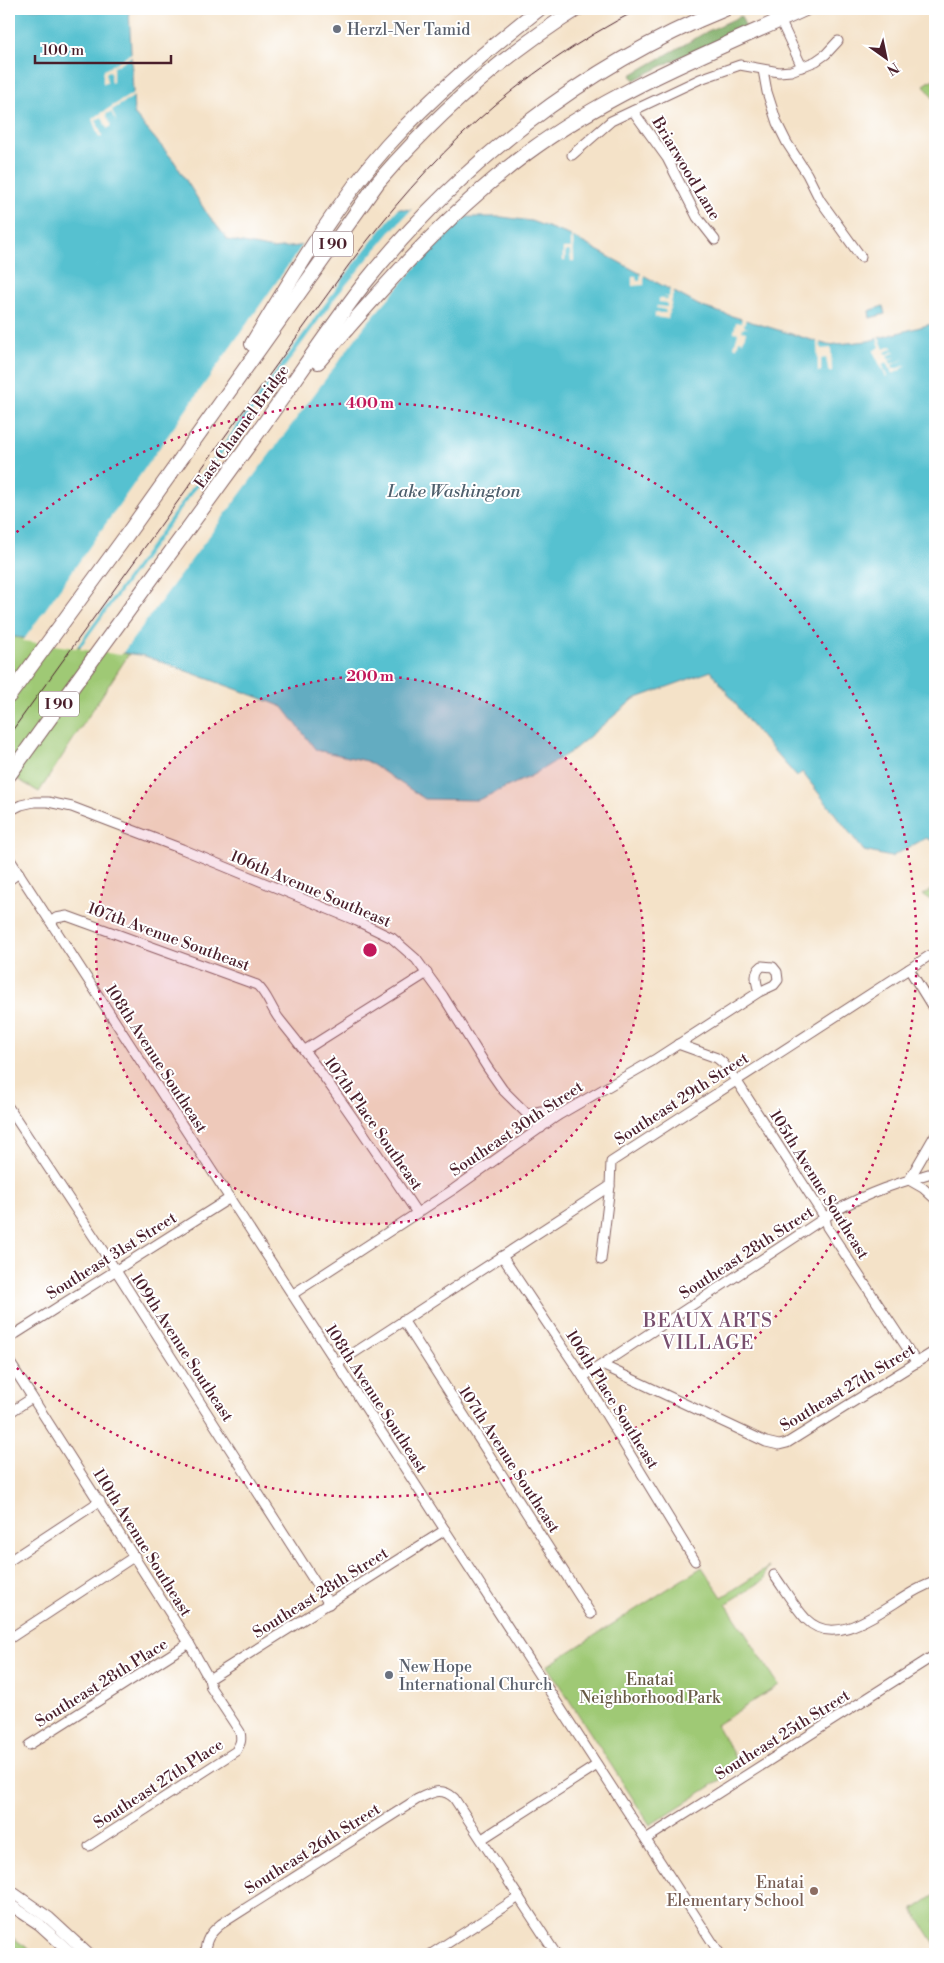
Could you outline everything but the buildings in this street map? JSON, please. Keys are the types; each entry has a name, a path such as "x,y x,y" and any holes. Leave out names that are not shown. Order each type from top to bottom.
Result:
{"highway":[{"path":"197,436 290,282 352,190 386,147 415,116 479,57 538,9"},
{"name":"East Channel Bridge","path":"9,696 378,182 434,121 490,71 538,35 578,9"},
{"name":"East Channel Bridge","path":"9,775 347,307 406,235 474,167 529,122 584,83 631,55 698,20 725,9"},
{"path":"272,413 430,236 503,171 544,141 634,88 730,41 777,14 805,9"}],"main road":[{"path":"9,1890 49,1918 88,1954"},
{"path":"9,1904 39,1924 72,1954"}],"street":[{"path":"777,14 802,67"},
{"path":"572,155 611,122 700,79 740,65 779,72 791,71 816,61 826,54 838,41"},
{"path":"763,70 767,92 777,123 787,143 807,174 820,200 861,257"},
{"name":"Briarwood Lane","path":"634,111 667,158 697,217 715,240"},
{"name":"106th Avenue Southeast","path":"9,811 21,805 34,802 48,802 72,807 160,840 392,938 408,951 427,973 487,1067 504,1090 541,1128"},
{"name":"108th Avenue Southeast","path":"9,858 720,1954"},
{"path":"9,880 18,873"},
{"name":"107th Avenue Southeast","path":"51,922 56,918 67,916 257,985 266,994 278,1018 305,1050"},
{"name":"Southeast 29th Street","path":"610,1186 611,1162 935,952"},
{"path":"909,969 935,1011"},
{"path":"305,1050 427,973"},
{"name":"Southeast 30th Street","path":"293,1294 417,1213 558,1116 678,1044 759,992"},
{"name":"105th Avenue Southeast","path":"678,1044 718,1058 736,1080 825,1218 827,1227 917,1363"},
{"name":"107th Place Southeast","path":"305,1050 417,1213"},
{"name":"109th Avenue Southeast","path":"9,1108 115,1269 329,1604"},
{"path":"527,1114 541,1111 558,1116"},
{"path":"935,1135 909,1180 924,1188 935,1199"},
{"name":"Southeast 28th Street","path":"583,1377 825,1218 869,1193 935,1172"},
{"path":"337,1364 610,1186"},
{"path":"601,1260 610,1186"},
{"name":"Southeast 31st Street","path":"9,1338 115,1269 230,1198"},
{"name":"106th Place Southeast","path":"502,1256 583,1377 695,1561"},
{"name":"107th Avenue Southeast","path":"403,1320 592,1614"},
{"name":"Southeast 27th Street","path":"602,1365 772,1444 786,1443 935,1351"},
{"name":"110th Avenue Southeast","path":"9,1361 189,1643 209,1679 211,1688 240,1732 241,1744"},
{"path":"9,1413 32,1398"},
{"path":"9,1561 100,1501"},
{"name":"Southeast 28th Street","path":"209,1679 446,1530"},
{"path":"9,1639 135,1556"},
{"path":"774,1575 806,1620 822,1629 830,1630 854,1626 918,1588 935,1582"},
{"name":"Southeast 28th Place","path":"29,1745 189,1643"},
{"name":"Southeast 25th Street","path":"646,1839 935,1655"},
{"name":"Southeast 27th Place","path":"89,1846 236,1751 241,1744"},
{"path":"556,1954 482,1840 597,1764"},
{"name":"Southeast 26th Street","path":"205,1954 205,1944 208,1936 221,1924 416,1800 429,1794 443,1791 454,1798 482,1840"},
{"path":"431,1954 519,1897"}],"green space":[{"path":"741,16 746,28 634,80 631,75 708,31"},
{"path":"935,78 935,101 924,85"},
{"path":"9,636 129,654 39,792 9,774"},
{"path":"935,887 935,903 923,895"},
{"name":"Enatai Neighborhood Park","path":"702,1567 722,1597 769,1567 765,1572 764,1580 726,1604 779,1685 716,1725 741,1767 650,1825 547,1666"},
{"path":"935,1895 935,1944 913,1910"},
{"path":"9,1935 35,1954 25,1954 9,1943"}],"water":[{"name":"Lake Washington","path":"9,9 129,9 134,114 174,161 206,212 228,240 273,249 341,241 395,208 467,217 502,217 531,221 569,235 702,307 828,345 868,341 935,323 935,842 926,838 891,857 864,851 802,772 797,777 752,726 711,671 634,699 572,751 531,776 478,800 425,799 367,761 316,750 283,707 258,697 145,656 9,636"},
{"path":"883,306 885,314 870,318 869,311"}],"pier":[{"path":"133,52 133,55 113,68 113,82 111,83 111,72 109,71 106,73 107,83 103,83 103,71"},
{"path":"135,92 136,95 112,110 117,123 111,112 106,114 111,126 107,129 102,117 96,120 102,136 99,137 92,119"},
{"path":"394,206 400,206 356,261 76,648 23,641 304,243 341,238"},
{"path":"413,208 469,214 422,260 367,323 121,655 79,649 336,297 391,231"},
{"path":"571,234 573,235 574,261 571,261 570,251 565,251 565,261 563,261 563,248 571,248"},
{"path":"641,271 644,273 644,285 632,286 632,276 636,276 637,281 640,281"},
{"path":"670,287 674,289 668,319 655,317 655,313 666,313 665,310 656,308 657,306 667,307 667,303 659,302 659,298 668,300 668,298 662,296 669,297"},
{"path":"742,317 746,318 744,326 749,328 743,327 742,331 746,332 743,341 739,340 737,347 734,347 738,333 734,332 736,322 741,323"},
{"path":"877,338 879,338 884,349 892,346 893,348 885,352 886,355 895,352 887,356 888,359 897,357 889,360 891,364 905,359 892,365 893,369 908,365 893,374 887,362 882,364 886,377 873,351 880,347"},
{"path":"817,339 820,340 821,349 831,348 832,371 829,372 826,358 821,359 821,371 818,372"}],"tram line":[{"path":"9,735 348,266 411,188 478,120 514,89 553,60 639,9"}],"place":[{"name":"Herzl-Ner Tamid","path":"337,29"},
{"name":"New Hope International Church","path":"389,1675"},
{"name":"Enatai Elementary School","path":"814,1891"}],"district":[{"name":"BEAUX ARTS VILLAGE","path":"708,1331"}]}
